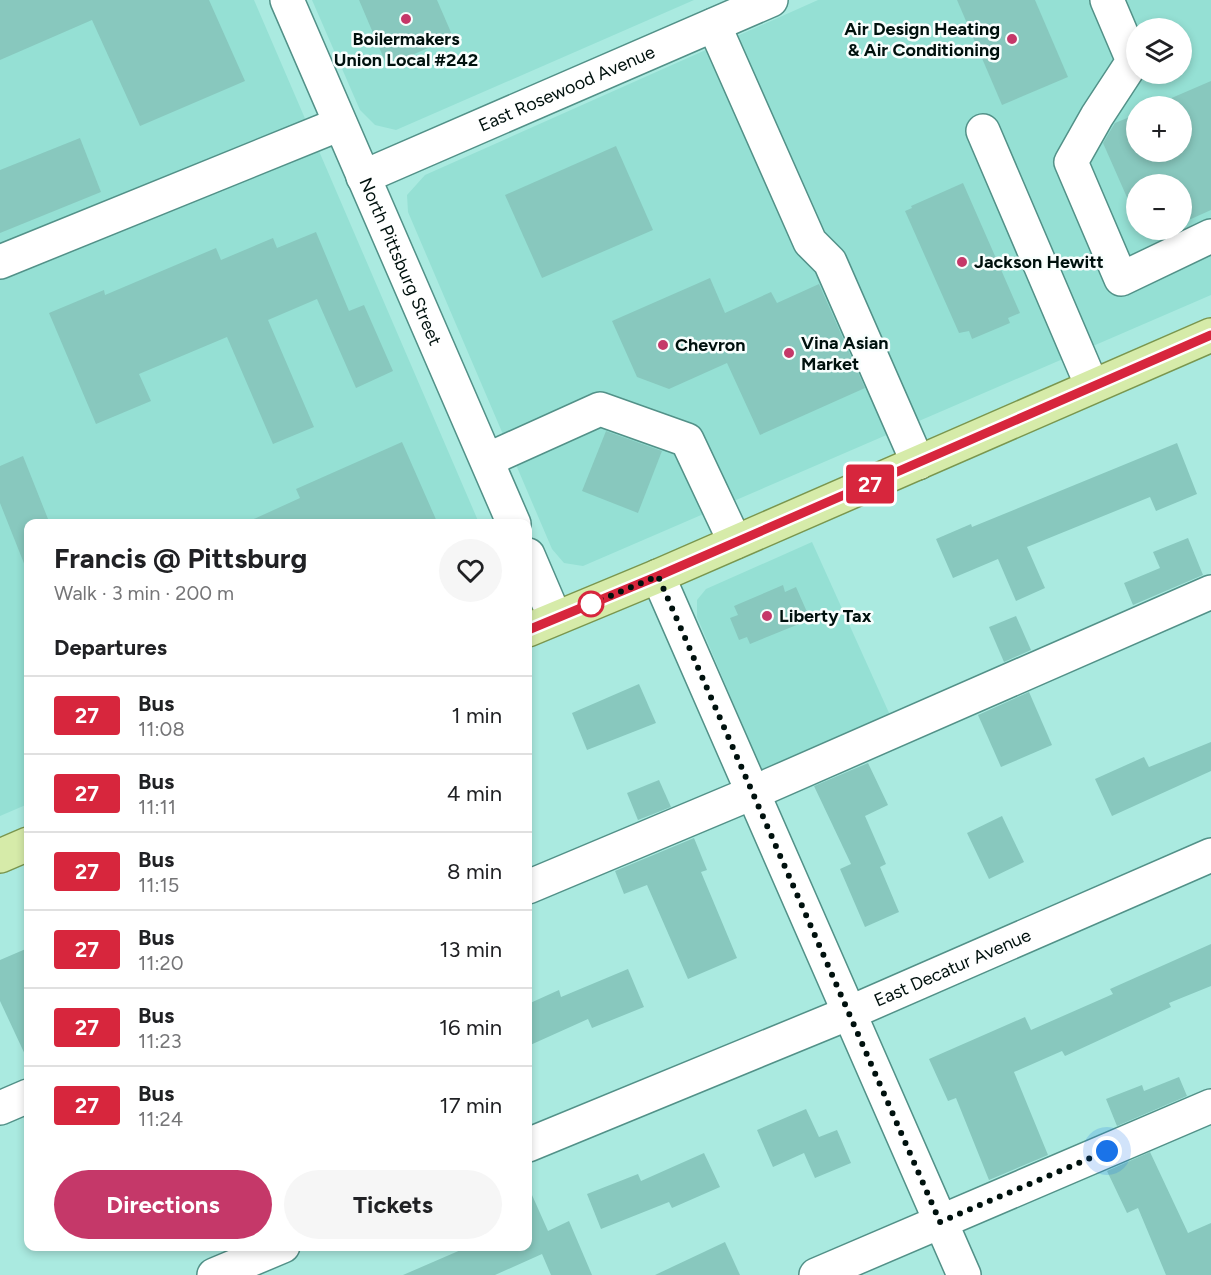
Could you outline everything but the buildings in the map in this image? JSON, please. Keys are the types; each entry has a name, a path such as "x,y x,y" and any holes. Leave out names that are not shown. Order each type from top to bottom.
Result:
{"main road":[{"path":"542,624 735,543 1211,334"},
{"path":"0,856 24,846"}],"street":[{"name":"North Pittsburg Street","path":"287,0 512,519"},
{"name":"East Rosewood Avenue","path":"363,177 771,0"},
{"path":"1107,0 1133,62 1097,116 1071,162 1121,279 1211,236"},
{"path":"714,25 810,242 830,262 918,463"},
{"path":"0,262 340,124"},
{"path":"983,131 1092,386"},
{"path":"487,460 600,409 687,440 735,543"},
{"path":"532,575 542,624"},
{"path":"658,576 964,1275"},
{"path":"532,885 752,793 1211,592"},
{"name":"East Decatur Avenue","path":"532,1143 849,1013 1211,855"},
{"path":"0,1108 24,1098"},
{"path":"816,1275 1211,1106"},
{"path":"214,1275 271,1251"}],"shaded area":[{"path":"0,0 254,0 477,519 24,519 24,806 0,816"},
{"path":"312,0 694,0 396,130 375,125 360,110"},
{"path":"818,0 1211,0 1211,295 583,566 564,563 552,549 408,212 407,195 425,175"},
{"path":"812,542 894,724 766,781 697,617 697,600 706,589"}],"bus line":[{"name":"27","path":"532,628 658,576 1211,335"}],"place":[{"name":"Boilermakers Union Local #242","path":"406,19"},
{"name":"Air Design Heating & Air Conditioning","path":"1012,39"},
{"name":"Jackson Hewitt","path":"962,262"},
{"name":"Chevron","path":"663,345"},
{"name":"Vina Asian Market","path":"789,353"},
{"name":"Liberty Tax","path":"767,616"}],"route":[{"path":"591,604 658,576 940,1222 1107,1151"}]}
